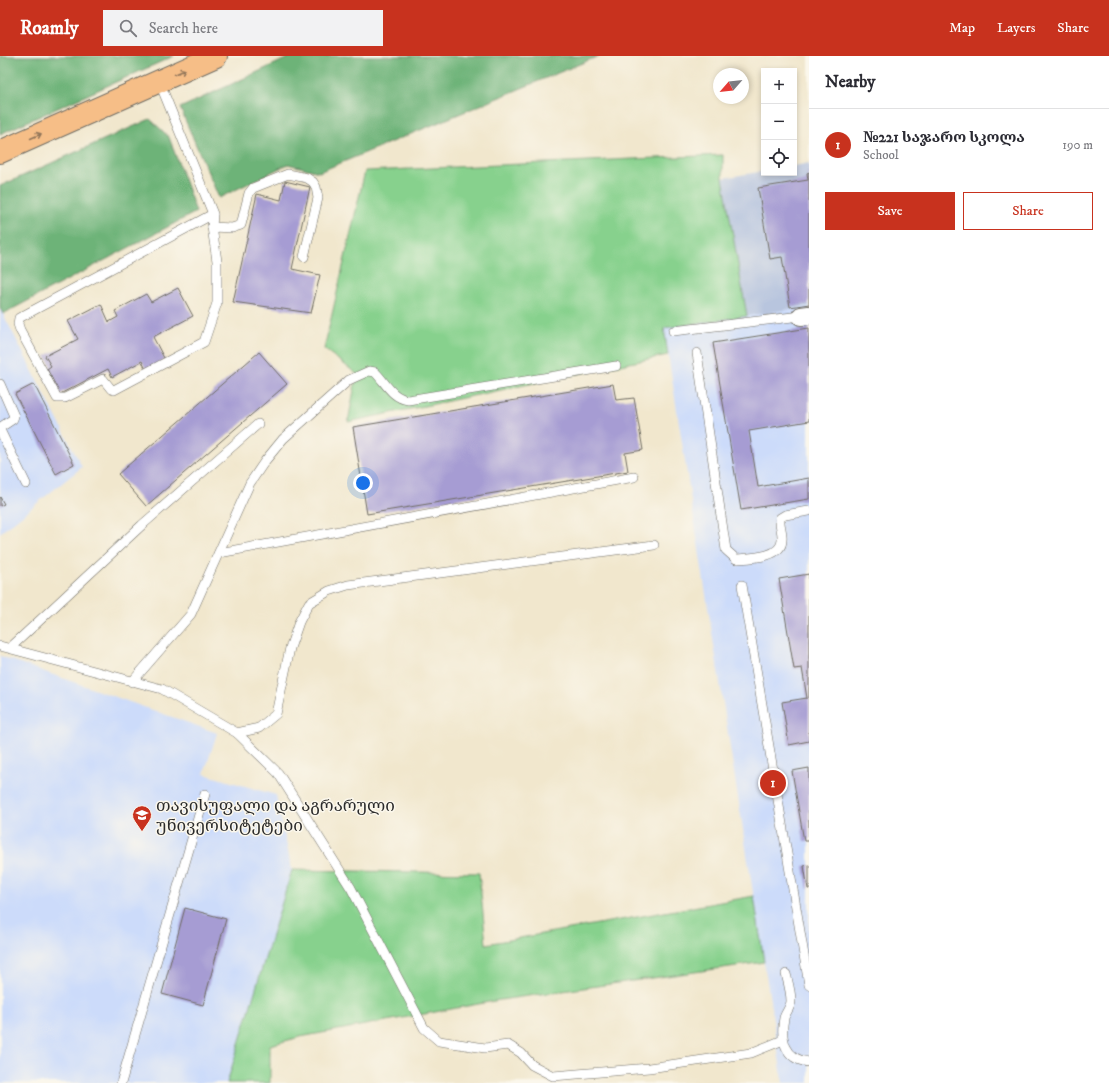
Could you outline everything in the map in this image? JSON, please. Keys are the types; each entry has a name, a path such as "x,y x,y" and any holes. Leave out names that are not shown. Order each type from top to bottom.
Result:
{"highway":[{"path":"0,152 216,56"}],"lane":[{"path":"159,81 213,214 212,227 217,262 217,303 204,342 114,390 111,389 103,379 65,398 57,398 20,330 18,324 19,318 213,214"},
{"path":"212,227 232,228 241,225 249,193 253,188 288,174 307,178 316,186 318,198 304,257"},
{"path":"672,331 805,315"},
{"path":"697,352 726,550 736,559 772,553 778,550 781,546 782,540 780,518 785,515 809,511"},
{"path":"132,682 191,614 250,483 265,461 283,439 349,380 369,371 375,372 399,398 408,400 616,366"},
{"path":"0,384 14,416 13,419 0,427 0,430 26,484"},
{"path":"10,648 142,525 258,424"},
{"path":"219,553 634,477"},
{"path":"237,733 259,728 276,714 290,648 299,622 309,603 329,591 348,585 654,545"},
{"path":"742,585 809,985"},
{"path":"0,646 162,689 237,733 278,773 351,888 424,1028 439,1041 485,1048 508,1045 521,1053 532,1065 552,1076 649,1068 751,1053 783,1040"},
{"path":"121,1083 204,794"},
{"path":"786,974 791,1002 784,1018 783,1040 787,1051 802,1061 809,1062"}],"shaded area":[{"path":"809,163 809,306 747,316 723,178 761,172 761,176 797,176 797,165"},
{"path":"809,306 809,1083 783,1083 664,328"},
{"path":"0,308 82,467 0,533"},
{"name":"თავისუფალი და აგრარული უნივერსიტეტები","path":"0,656 217,733 204,774 276,795 292,870 227,1083 0,1083"}],"green space":[{"path":"0,56 174,56 0,134"},
{"path":"292,56 599,56 319,172 288,164 219,198 180,108"},
{"path":"150,119 169,137 196,212 3,314 0,308 0,186"},
{"path":"723,155 723,178 747,316 664,328 668,355 348,422 357,374 324,349 365,171"},
{"path":"292,870 479,873 486,944 754,896 764,962 500,1000 300,1037 270,1045 270,1083 227,1083"}],"building":[{"path":"809,172 809,304 790,307 782,257 770,259 758,188 808,180 807,173"},
{"path":"285,181 310,187 292,269 320,275 311,313 233,302 257,194 281,200"},
{"path":"178,288 193,316 153,337 165,360 146,370 142,361 112,377 108,369 60,394 47,369 51,366 45,356 78,339 68,321 101,304 109,322 118,317 115,311 146,294 151,302"},
{"path":"809,328 809,421 749,431 758,487 809,478 809,499 741,510 713,343"},
{"path":"259,352 287,384 146,506 118,474"},
{"path":"34,384 74,464 56,474 15,394"},
{"path":"613,384 616,400 634,398 643,450 625,453 628,471 367,514 353,427"},
{"path":"0,497 4,504 0,506"},
{"path":"809,574 809,741 789,745 782,702 807,698 802,668 794,669 779,579"},
{"path":"809,768 809,841 804,841 792,771"},
{"path":"809,865 809,889 808,889 804,866"},
{"path":"185,908 226,919 203,1005 162,994"}],"place":[{"name":"№221 საჯარო სკოლა","path":"773,783"},
{"name":"თავისუფალი და აგრარული უნივერსიტეტები","path":"142,832"}]}
